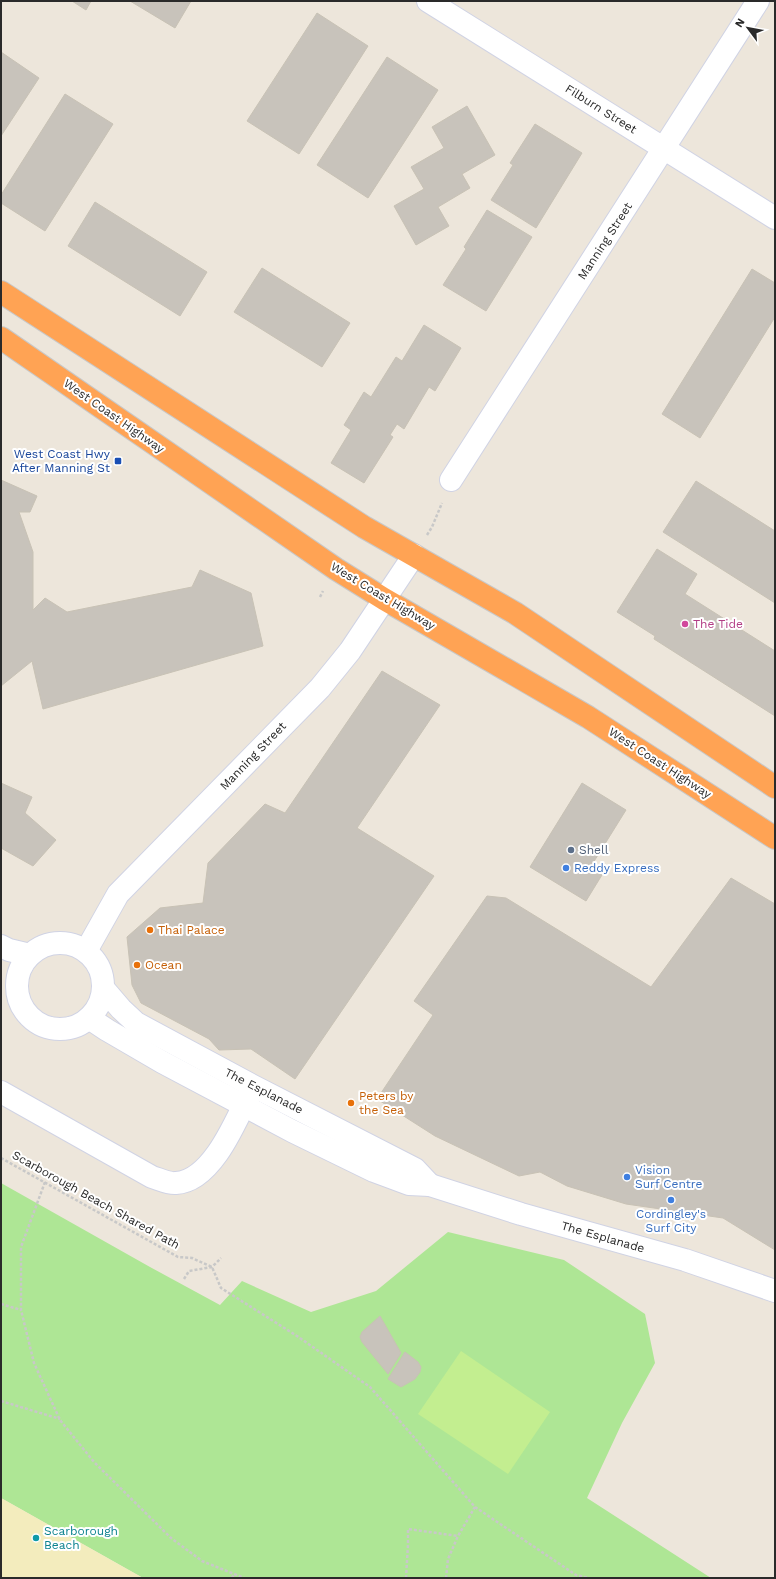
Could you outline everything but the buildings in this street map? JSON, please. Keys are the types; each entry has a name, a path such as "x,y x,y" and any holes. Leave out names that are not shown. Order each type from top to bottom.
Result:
{"highway":[{"path":"1,292 364,527 515,614 775,787"},
{"name":"West Coast Highway","path":"1,338 329,564 384,599 588,717 775,838"}],"street":[{"name":"Filburn Street","path":"428,1 775,218"},
{"name":"Manning Street","path":"451,480 758,1"},
{"name":"Manning Street","path":"86,951 118,894 320,688 350,651 414,555"},
{"path":"64,943 75,945 86,951 96,961 102,974 103,988 101,999 89,1018 78,1025 66,1028 54,1028 42,1025 31,1017 24,1008 18,994 18,980 22,966 30,955 40,948 52,944 64,943"},
{"path":"1,946 9,950 30,955"},
{"name":"The Esplanade","path":"103,988 121,1009 136,1023 253,1086 414,1169 430,1185"},
{"path":"1,1000 24,1008"},
{"name":"The Esplanade","path":"89,1018 162,1062 244,1106 374,1171 409,1184 430,1185 521,1214 685,1260 775,1291"},
{"path":"1,1092 152,1177 175,1183 197,1176 217,1155 244,1106 253,1086"}],"path":[{"path":"414,555 432,527 451,480"},
{"name":"Scarborough Beach Shared Path","path":"1,1158 178,1257 192,1258 212,1267"},
{"path":"45,1182 21,1247 21,1310 34,1363 60,1420 94,1462 171,1538 202,1561 244,1578"},
{"path":"184,1279 189,1271 212,1267 221,1258"},
{"path":"212,1267 221,1288 297,1336 370,1387 475,1507 576,1575 589,1578"},
{"path":"1,1304 21,1310"},
{"path":"1,1401 60,1420"},
{"path":"446,1578 448,1559 458,1536 475,1507"},
{"path":"406,1578 408,1529 458,1536"},
{"path":"232,1578 234,1574"}],"green space":[{"path":"1,1183 220,1305 242,1281 311,1312 376,1291 448,1232 564,1260 645,1314 655,1363 622,1423 587,1498 711,1578 143,1578 1,1498"},
{"path":"461,1351 550,1412 508,1474 418,1414"}],"sand":[{"name":"Scarborough Beach","path":"1,1498 143,1578 1,1578"}],"place":[{"name":"West Coast Hwy After Manning St","path":"118,461"},
{"name":"The Tide","path":"685,624"},
{"name":"Shell","path":"571,850"},
{"name":"Reddy Express","path":"566,868"},
{"name":"Thai Palace","path":"150,930"},
{"name":"Ocean","path":"137,965"},
{"name":"Peters by the Sea","path":"351,1103"},
{"name":"Vision Surf Centre","path":"627,1177"},
{"name":"Cordingley's Surf City","path":"671,1200"},
{"name":"Scarborough Beach","path":"36,1538"}]}
